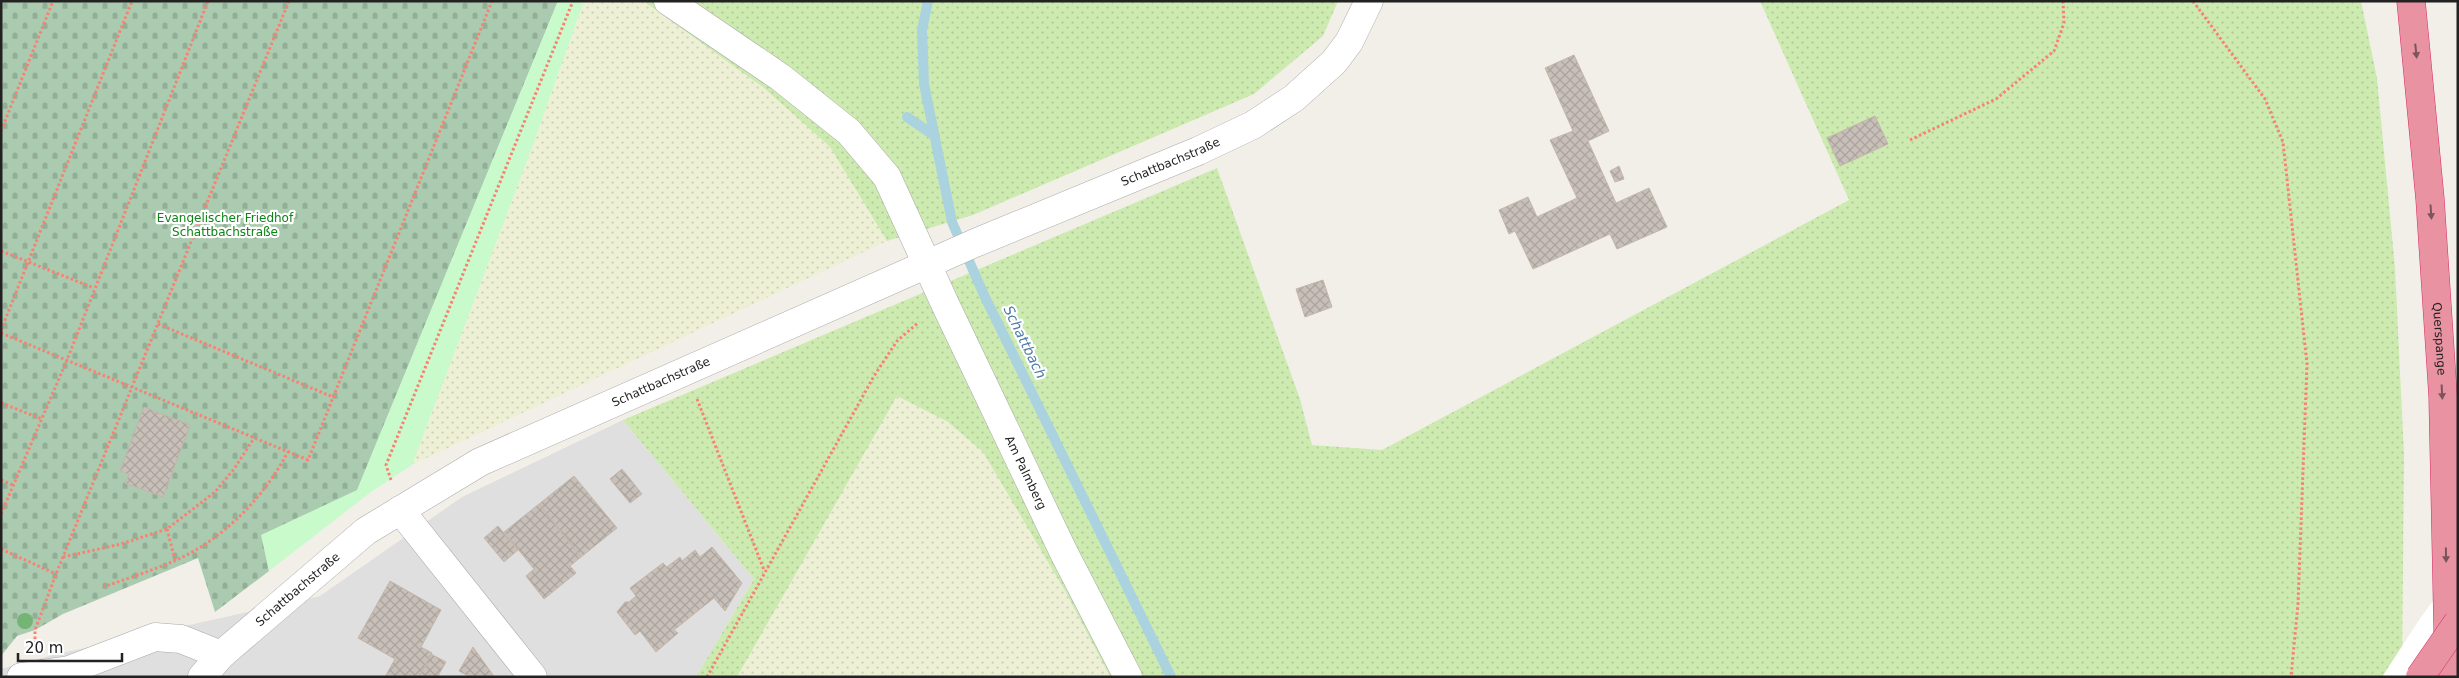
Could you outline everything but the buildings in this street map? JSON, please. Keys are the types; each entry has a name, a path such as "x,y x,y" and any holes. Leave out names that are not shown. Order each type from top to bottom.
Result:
{"highway":[{"name":"Querspange","path":"2411,1 2430,199 2443,396 2449,677"},
{"path":"2420,677 2458,622"}],"street":[{"path":"668,1 780,77 849,132 887,177 927,264"},
{"name":"Schattbachstraße","path":"202,677 221,655 366,531 480,462 927,264 1198,151 1274,112 1302,92 1334,62 1349,42 1369,1"},
{"name":"Am Palmberg","path":"927,264 1064,553 1128,677"},
{"path":"400,510 533,677"},
{"path":"32,676 69,670 155,637 181,639 221,655"}],"path":[{"path":"1,131 53,1"},
{"path":"132,1 1,331 308,460 492,1"},
{"path":"1,514 67,360 208,1"},
{"path":"32,676 34,630 289,1"},
{"path":"400,510 386,465 574,1"},
{"path":"1910,140 1996,99 2054,51 2064,23 2063,1"},
{"path":"2193,1 2265,99 2283,142 2307,364 2298,604 2292,677"},
{"path":"1,251 94,288"},
{"path":"707,677 764,571 874,376 897,341 915,324 946,306"},
{"path":"158,324 333,398"},
{"path":"685,371 764,571"},
{"path":"1,404 42,419"},
{"path":"63,557 121,544 167,529 215,492 234,469 254,438"},
{"path":"102,587 175,560 203,545 245,510 274,478 288,452"},
{"path":"1,480 13,485"},
{"path":"167,529 175,560"},
{"path":"1,549 56,574"}],"shaded area":[{"path":"623,420 754,579 696,677 1,677 1,669 53,655 320,596 462,497"}],"green space":[{"name":"Evangelischer Friedhof Schattbachstraße","path":"1,1 558,1 357,491 262,535 269,571 215,612 198,558 63,614 35,630 17,636 1,656"},
{"path":"558,1 584,1 533,145 412,465 371,492 269,571 261,535 357,490"},
{"path":"584,1 642,1 764,88 830,147 887,241 412,465 533,145"},
{"path":"643,1 1338,1 1323,36 1254,94 973,215 887,241 830,147 764,88"},
{"path":"1760,1 2361,1 2377,78 2395,268 2404,455 2402,677 1110,677 1065,591 983,452 948,422 897,396 737,677 696,677 754,579 623,420 1217,168 1300,399 1312,445 1382,450 1849,200"},
{"path":"897,396 948,422 983,452 1065,591 1110,677 737,677"}],"pier":[{"path":"2458,566 2448,677 2382,677 2419,620"}],"waterway":[{"name":"Schattbach","path":"928,1 922,30 924,84 952,222 984,295 1171,677"},
{"path":"907,117 935,136"}]}
